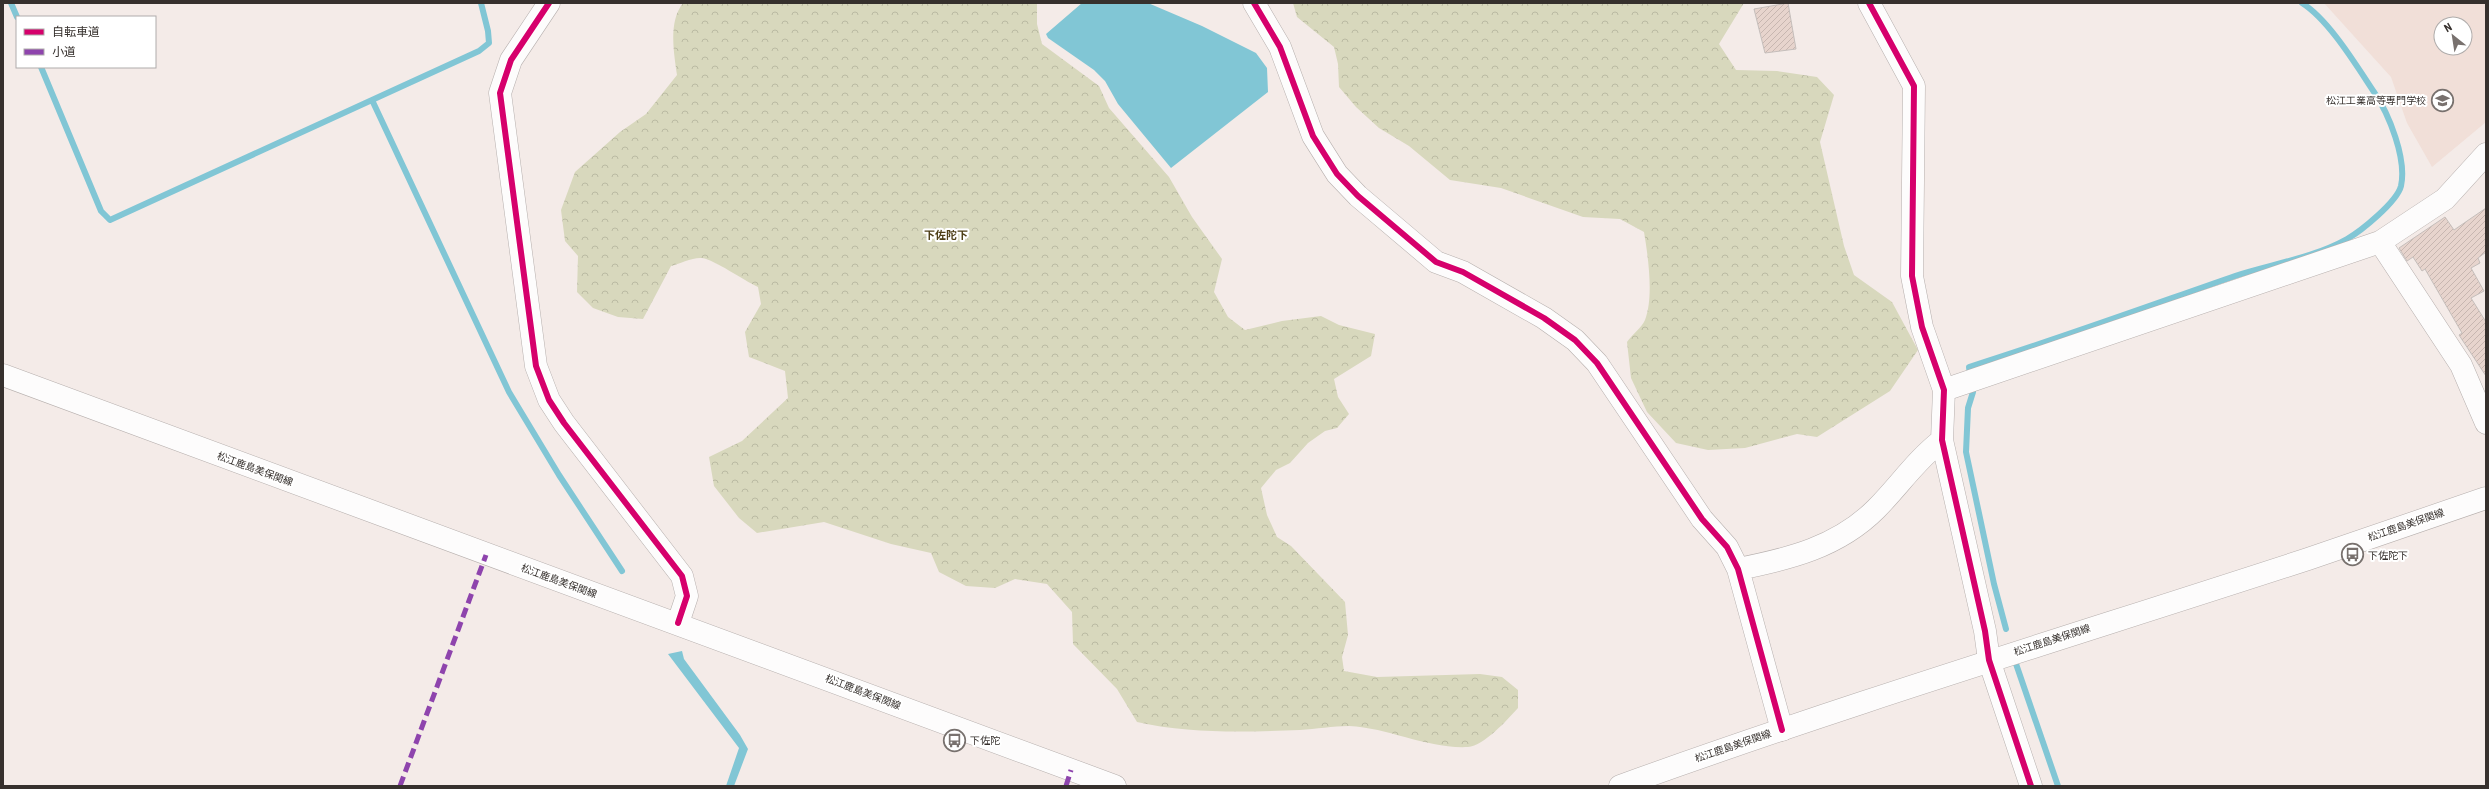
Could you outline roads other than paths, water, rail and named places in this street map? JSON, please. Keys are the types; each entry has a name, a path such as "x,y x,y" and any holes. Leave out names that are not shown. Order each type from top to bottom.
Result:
{"street":[{"path":"549,3 511,60 500,93 536,366 549,400 564,423 682,576 686,596 678,623"},
{"path":"1254,3 1280,47 1312,136 1337,174 1358,196 1436,262 1463,272 1544,318 1575,340 1597,363 1702,519 1727,547 1738,569 1782,730"},
{"path":"1869,3 1914,86 1912,276 1922,327 1944,390 1942,440 1985,631 1989,660 2031,786"},
{"path":"1944,390 2380,242 2445,199 2486,154"},
{"path":"2380,242 2461,365 2486,423"},
{"name":"松江鹿島美保関線","path":"3,375 486,555 678,623 1115,786"},
{"path":"1738,569 1798,555 1844,536 1876,510 1928,451 1942,440"},
{"name":"松江鹿島美保関線","path":"1620,786 1989,660 2309,558 2486,498"}],"water":[{"path":"1082,3 1148,3 1202,26 1256,53 1267,68 1268,92 1171,168 1118,104 1105,81 1094,70 1048,38 1046,34"},
{"path":"682,651 684,659 740,735 748,749 734,786 726,786 739,748 668,654"}],"waterway":[{"path":"11,3 17,16"},
{"path":"41,68 101,211 110,220 479,51 489,43 488,31 481,3"},
{"path":"1970,376 1969,367 2235,276 2306,256 2334,246 2361,230 2386,208 2398,193 2401,186 2402,175 2399,150 2391,124 2380,101 2350,56 2322,20 2302,3"},
{"path":"372,100 509,392 559,475 622,571"},
{"path":"1972,385 1973,392 1968,408 1966,452 1994,584 2006,629"},
{"path":"2014,658 2058,786"}],"place":[{"name":"松江工業高等専門学校","path":"2442,100"},
{"name":"下佐陀下","path":"2352,555"},
{"name":"下佐陀","path":"955,740"}],"district":[{"name":"下佐陀下","path":"946,235"}]}
